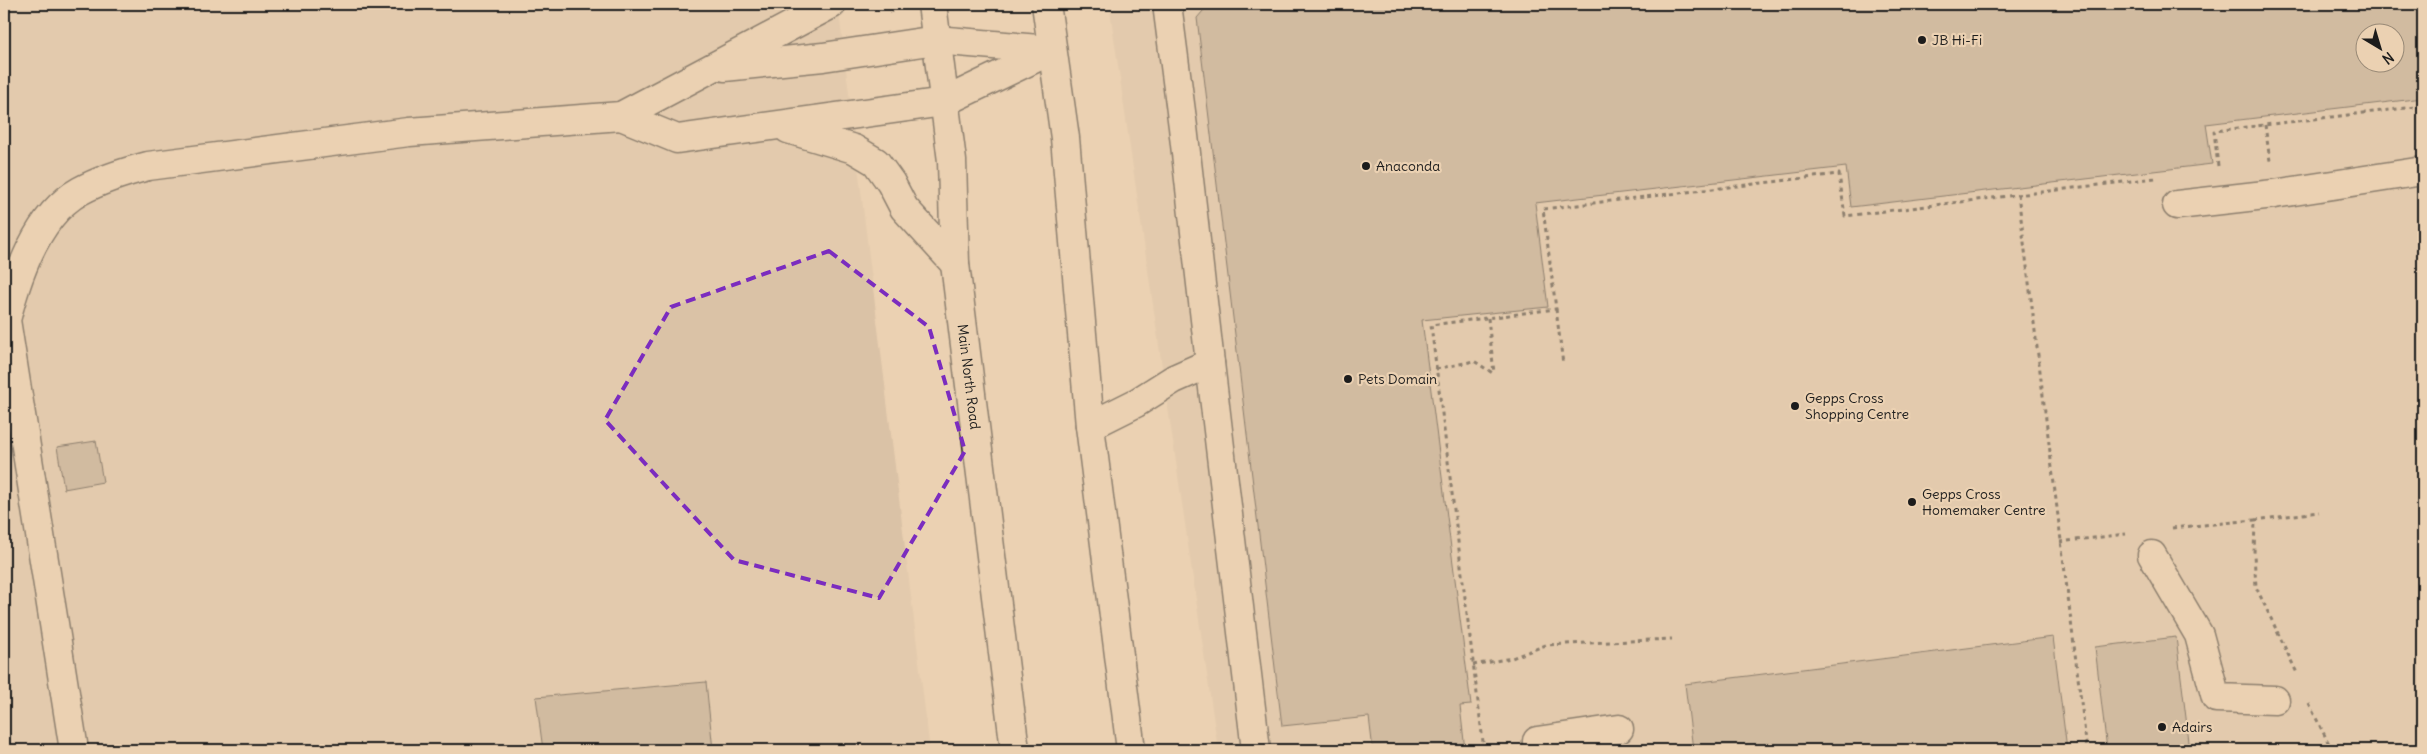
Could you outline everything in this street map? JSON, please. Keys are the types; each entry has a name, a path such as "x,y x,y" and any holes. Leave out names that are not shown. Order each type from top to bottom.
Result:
{"main road":[{"path":"74,750 6,320 16,279 36,239 57,210 79,192 119,174 148,166 409,132 621,116 832,4"},
{"name":"Main North Road","path":"932,4 952,162 955,264 1015,750"},
{"path":"1046,4 1065,138 1090,426 1131,750"},
{"path":"1167,4 1256,750"},
{"path":"708,69 823,57 936,40 1052,50"},
{"path":"621,116 677,139 944,102 1052,50"},
{"path":"777,126 854,149 876,162 891,183 904,208 955,264"},
{"path":"2177,205 2274,194 2423,171"},
{"path":"1090,426 1136,403 1174,378 1210,363"},
{"path":"2152,555 2199,635 2216,698 2275,700"},
{"path":"1537,741 1619,729"}],"path":[{"path":"890,4 892,14"},
{"path":"2219,171 2214,131 2423,106"},
{"path":"1563,364 1542,209 1839,174 1845,216 2162,178"},
{"path":"2018,194 2087,750"},
{"path":"1484,750 1431,325 1556,308"},
{"path":"1436,369 1474,361 1494,374 1488,318"},
{"path":"2170,529 2319,512"},
{"path":"2256,520 2254,554 2256,587 2299,678"},
{"path":"2060,542 2134,533"},
{"path":"1473,665 1512,658 1546,646 1672,639"},
{"path":"2309,703 2328,742 2336,750"}],"highlighted area":[{"path":"829,251 929,327 965,451 879,598 734,560 605,420 671,307"}],"shaded area":[{"path":"4,4 838,4 930,750 4,750"},
{"name":"Gepps Cross Shopping Centre","path":"1109,4 2423,4 2423,750 1218,750"}],"building":[{"path":"1209,4 2423,4 2423,98 2206,124 2212,164 1851,207 1846,167 1535,203 1548,307 1422,320 1471,705 1460,706 1465,750 1373,750 1369,717 1282,726 1197,18"},
{"path":"96,441 103,482 64,489 57,447"},
{"path":"2053,637 2067,750 1693,750 1685,684"},
{"path":"2176,637 2190,750 2107,750 2095,647"},
{"path":"706,682 713,750 543,750 536,697"}],"place":[{"name":"JB Hi-Fi","path":"1922,40"},
{"name":"Anaconda","path":"1366,166"},
{"name":"Pets Domain","path":"1348,379"},
{"name":"Gepps Cross Shopping Centre","path":"1795,406"},
{"name":"Gepps Cross Homemaker Centre","path":"1912,502"},
{"name":"Adairs","path":"2162,727"}]}
